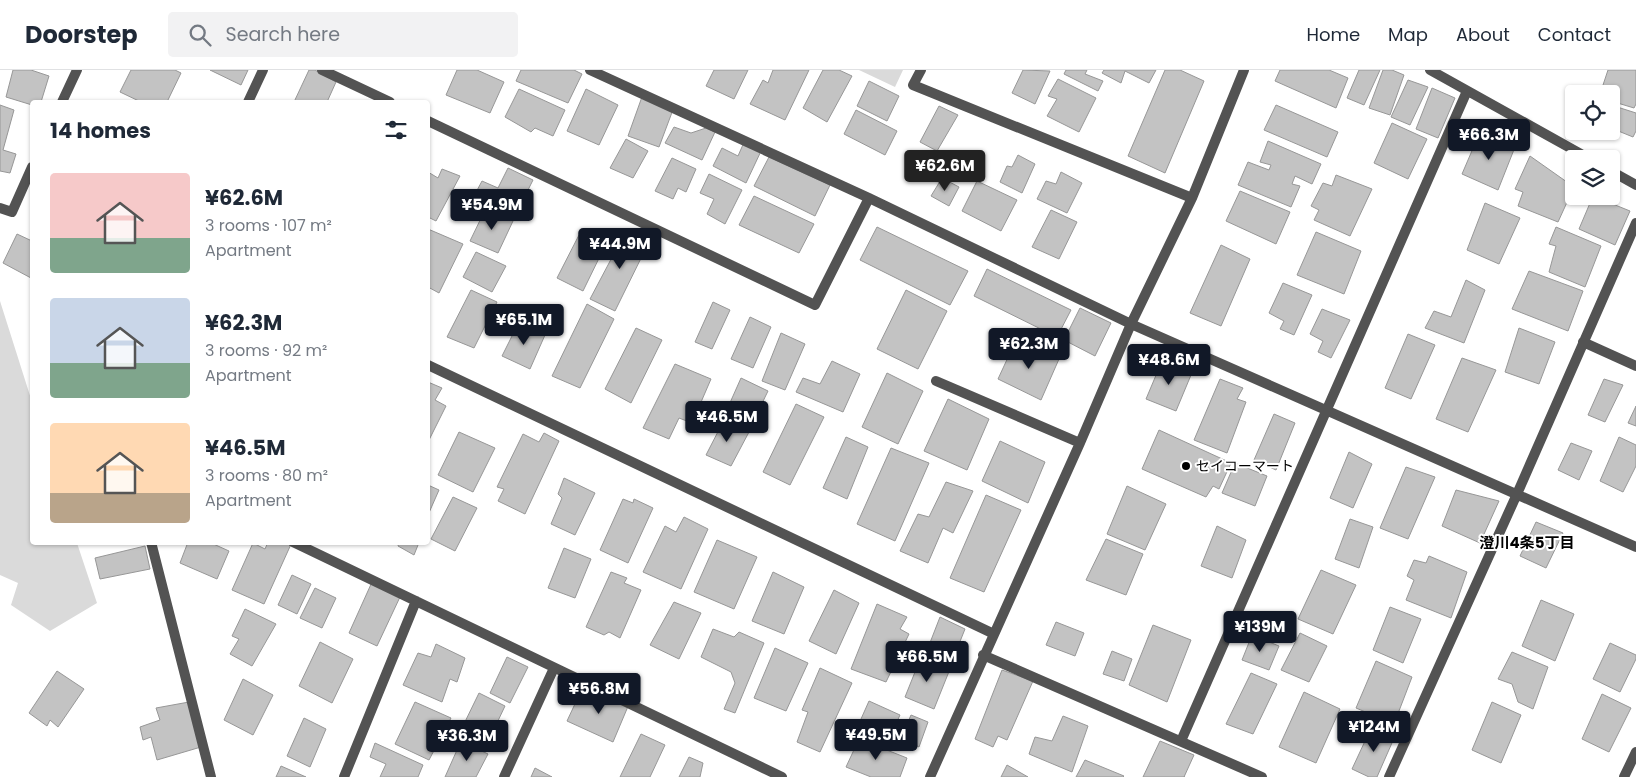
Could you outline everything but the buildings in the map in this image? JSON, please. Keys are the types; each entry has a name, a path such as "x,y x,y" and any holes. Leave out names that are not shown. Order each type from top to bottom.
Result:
{"street":[{"path":"63,100 77,70"},
{"path":"249,100 263,70"},
{"path":"322,70 386,100"},
{"path":"590,70 869,198 1132,324 1636,547"},
{"path":"921,70 913,85 1192,198"},
{"path":"930,777 1132,324 1192,198 1244,70"},
{"path":"1430,70 1574,150"},
{"path":"1181,741 1467,90"},
{"path":"430,122 815,305 869,198"},
{"path":"0,208 12,212 30,172"},
{"path":"1620,176 1636,185"},
{"path":"1390,777 1636,223"},
{"path":"1583,342 1636,366"},
{"path":"430,366 994,634"},
{"path":"936,381 1080,443"},
{"path":"152,545 211,777"},
{"path":"299,545 782,777"},
{"path":"344,777 416,601"},
{"path":"984,655 1262,777"},
{"path":"504,777 554,668"},
{"path":"1624,777 1636,752"}],"shaded area":[{"path":"859,70 903,70 895,87"},
{"path":"0,301 30,396 30,545 78,545 97,603 50,631 11,605 18,583 0,575"}],"place":[{"name":"セイコーマート","path":"1186,466"}],"district":[{"name":"澄川4条5丁目","path":"1527,542"}]}
